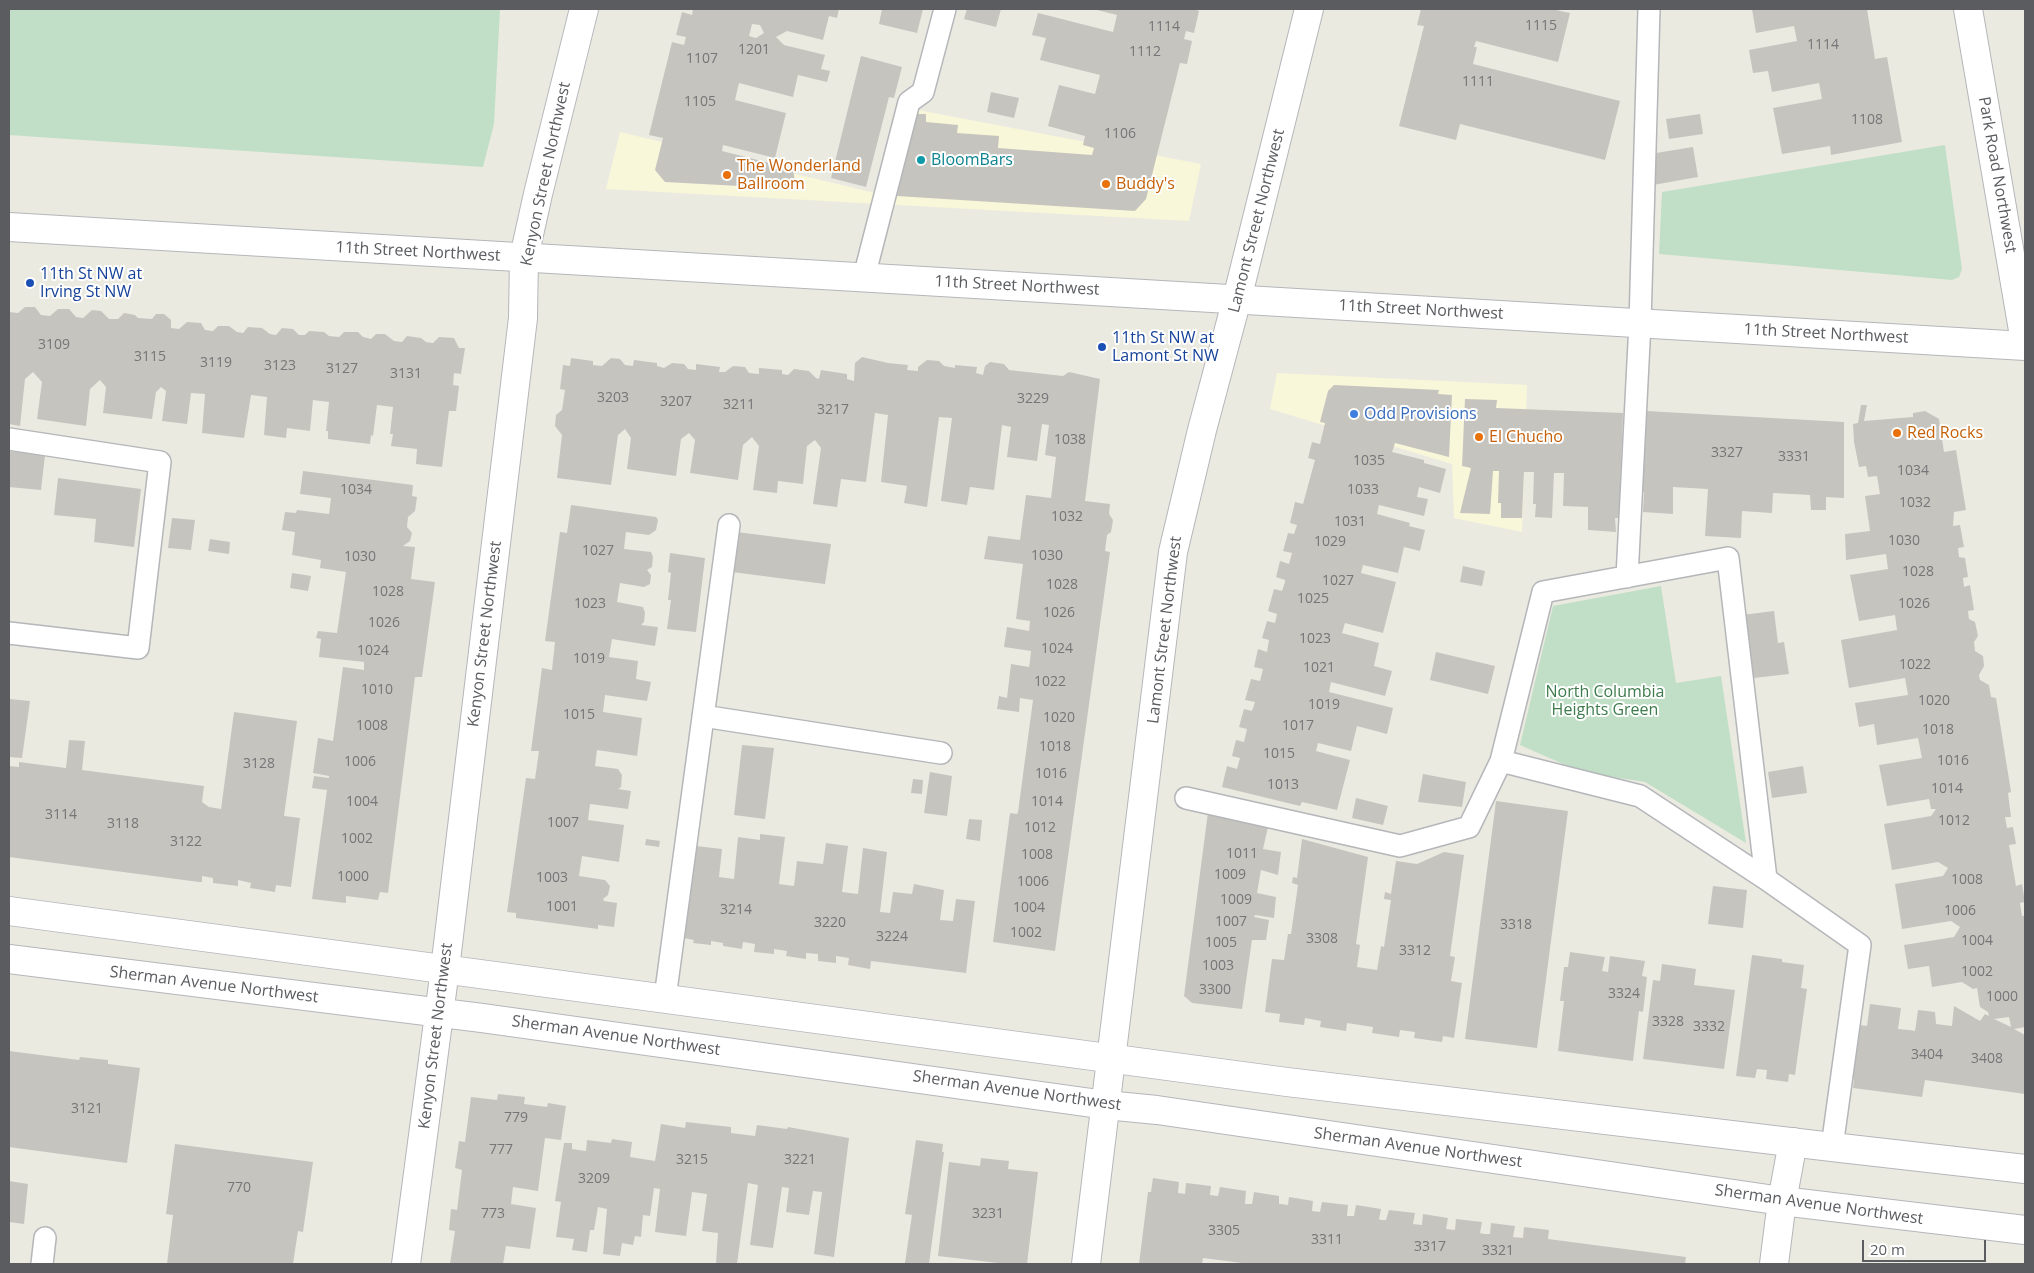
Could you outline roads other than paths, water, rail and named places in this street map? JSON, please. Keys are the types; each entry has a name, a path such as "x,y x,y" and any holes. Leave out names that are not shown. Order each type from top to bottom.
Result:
{"main road":[{"name":"Kenyon Street Northwest","path":"406,1264 445,969 523,318 524,258 584,9"},
{"name":"Lamont Street Northwest","path":"1086,1264 1174,552 1202,430 1310,9"},
{"name":"Park Road Northwest","path":"1968,9 2025,342"},
{"name":"11th Street Northwest","path":"9,227 2025,346"},
{"path":"9,911 1287,1082 2025,1168"},
{"name":"Sherman Avenue Northwest","path":"9,959 439,1013 1106,1105 1166,1111 1782,1200 2025,1230"},
{"path":"1774,1264 1782,1200 1793,1142"}],"lane":[{"path":"864,277 909,102 923,92 945,9"},
{"path":"1627,577 1640,323 1649,9"},
{"path":"9,439 160,462 138,648 9,633"},
{"path":"665,998 729,525"},
{"path":"1186,798 1400,846 1469,828 1501,761 1543,592 1728,558 1766,879"},
{"path":"703,716 941,753"},
{"path":"1501,761 1640,796 1766,879 1860,945 1832,1147"},
{"path":"42,1264 45,1238"}],"place":[{"name":"BloomBars","path":"921,160"},
{"name":"The Wonderland Ballroom","path":"727,175"},
{"name":"Buddy's","path":"1106,184"},
{"name":"11th St NW at Irving St NW","path":"30,283"},
{"name":"11th St NW at Lamont St NW","path":"1102,347"},
{"name":"Odd Provisions","path":"1354,414"},
{"name":"Red Rocks","path":"1897,433"},
{"name":"El Chucho","path":"1479,437"}],"park label":[{"name":"North Columbia Heights Green","path":"1605,701"}]}
